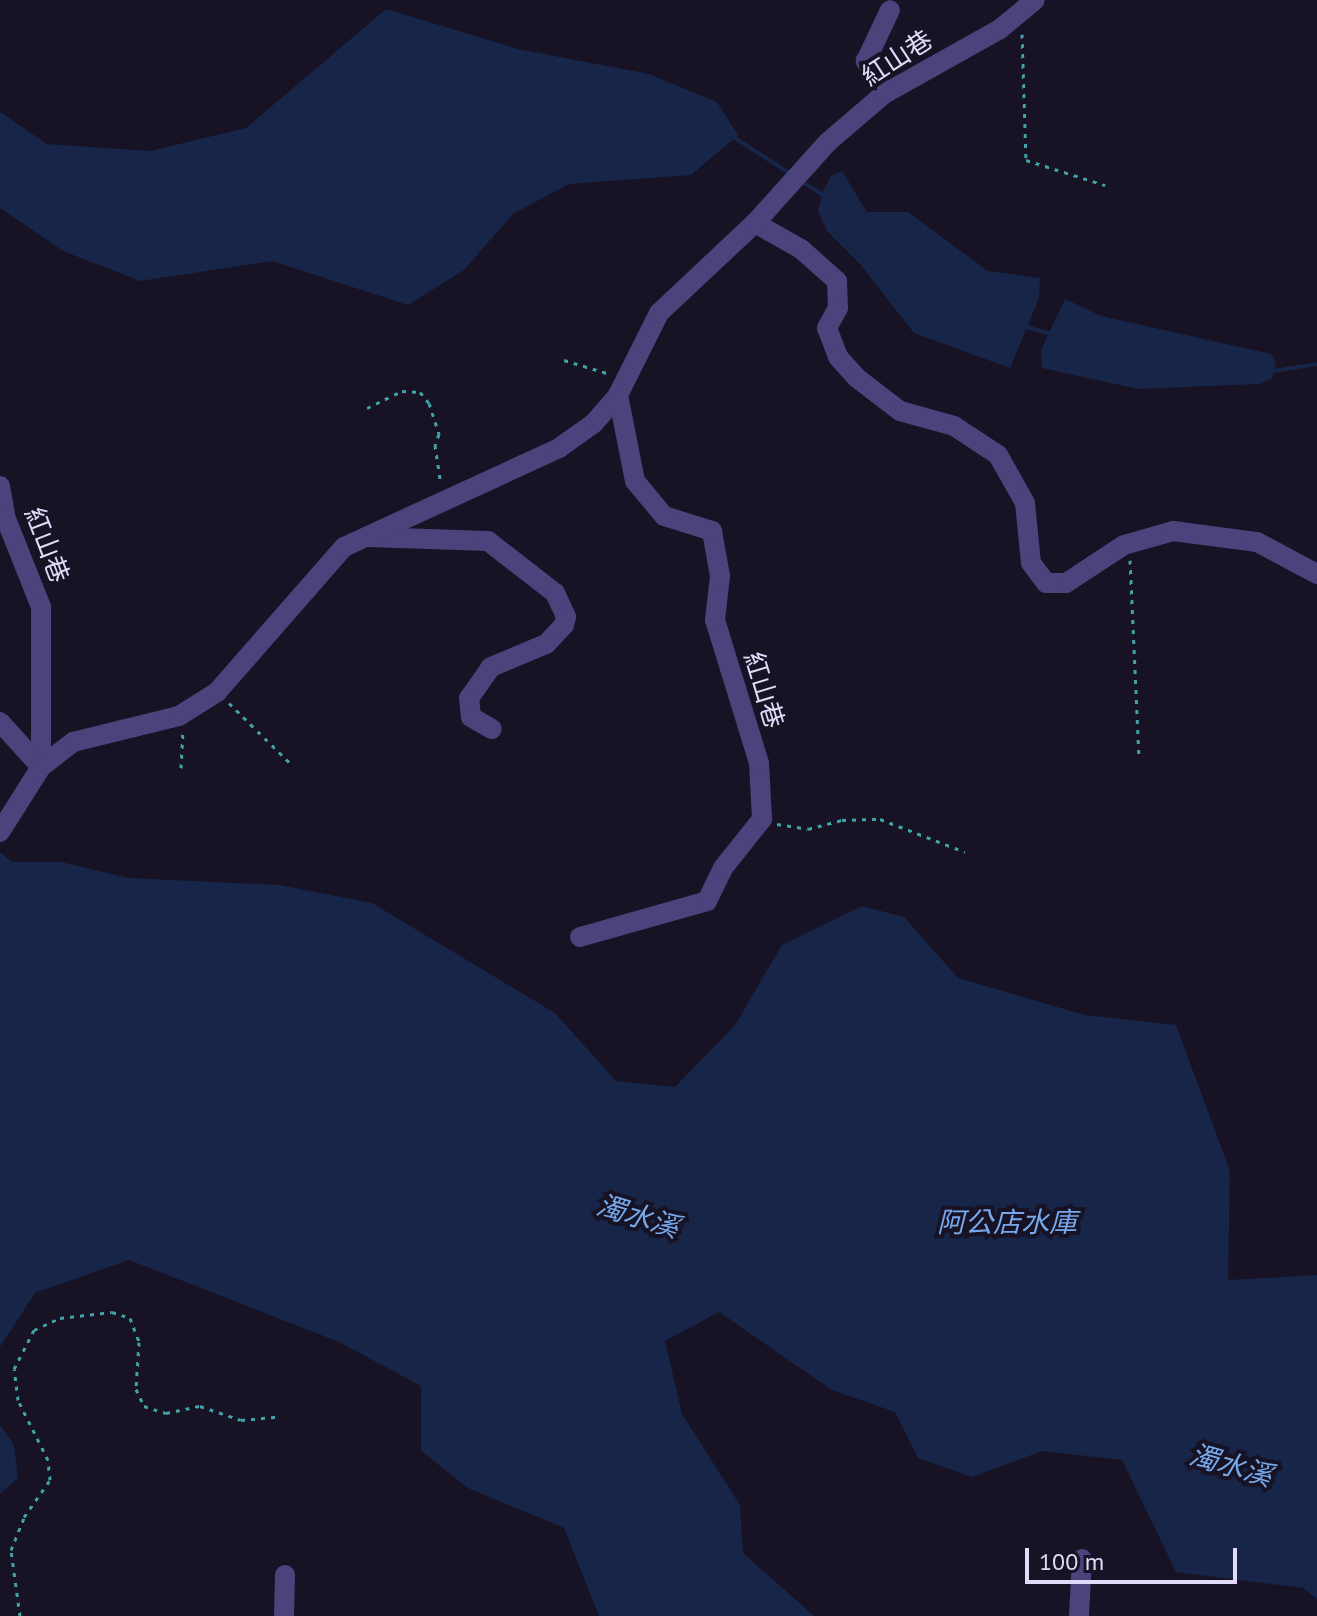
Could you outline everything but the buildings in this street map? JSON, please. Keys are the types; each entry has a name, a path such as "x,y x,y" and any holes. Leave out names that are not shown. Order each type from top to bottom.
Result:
{"street":[{"name":"紅山巷","path":"2,829 41,767 73,742 179,716 217,692 331,557 443,499 559,448 594,423 620,386 659,313 755,223 796,178 884,94 1028,7"},
{"path":"884,94 866,61 890,10"},
{"path":"755,223 801,249 837,281 838,308 827,328 838,357 857,378 900,411 954,426 998,455 1025,503 1031,563 1039,579 1066,583 1124,545 1154,534 1190,531 1257,542 1317,574"},
{"name":"紅山巷","path":"620,386 635,481 664,516 712,531 720,576 715,620 759,763 762,819"},
{"name":"紅山巷","path":"0,486 6,519 41,607 41,767"},
{"path":"365,537 488,541 555,593 566,617 564,625 546,644 491,667 469,698 471,717 492,729"},
{"path":"0,722 41,767"},
{"path":"580,937 707,901 723,868 762,819"},
{"path":"1079,1616 1082,1559"},
{"path":"284,1616 285,1575"}],"path":[{"path":"1028,7 1026,160 1105,185"},
{"path":"564,360 620,386"},
{"path":"367,408 402,391 420,392 429,403 439,434 435,445 443,499"},
{"path":"1124,545 1134,570 1139,755"},
{"path":"217,692 290,763"},
{"path":"181,768 183,732"},
{"path":"762,819 808,829 842,820 880,819 965,852"},
{"path":"20,1616 11,1550 24,1517 50,1480 48,1460 18,1400 14,1369 34,1330 60,1318 112,1312 130,1318 139,1342 136,1389 144,1406 166,1413 200,1406 241,1420 277,1417"}],"water":[{"path":"386,9 518,49 649,74 717,102 738,135 691,175 569,184 513,214 464,270 408,305 272,261 140,281 63,251 0,208 0,112 47,144 150,151 246,128"},
{"path":"842,171 867,212 908,212 988,271 1040,278 1039,298 1010,368 914,333 860,264 827,231 818,211 823,191 831,176"},
{"path":"1065,299 1101,316 1271,354 1276,364 1272,378 1260,384 1138,389 1042,368 1041,350"},
{"name":"阿公店水庫","path":"0,852 12,862 61,862 129,878 279,885 372,903 555,1013 616,1081 675,1087 735,1025 782,945 862,906 904,917 958,978 1085,1015 1176,1025 1230,1171 1228,1280 1317,1275 1317,1599 1303,1588 1176,1572 1122,1460 1042,1451 972,1477 918,1458 895,1412 832,1390 719,1312 665,1341 682,1414 740,1505 743,1553 814,1616 599,1616 564,1528 468,1488 421,1451 421,1386 339,1342 129,1260 35,1293 0,1347"},
{"path":"0,1425 14,1445 18,1478 0,1494"}],"waterway":[{"path":"732,136 792,175"},
{"path":"803,182 826,197"},
{"path":"1022,326 1052,334"},
{"path":"1268,372 1317,364"}],"water label":[{"name":"濁水溪","path":"638,1216"},
{"name":"濁水溪","path":"1231,1465"}]}
